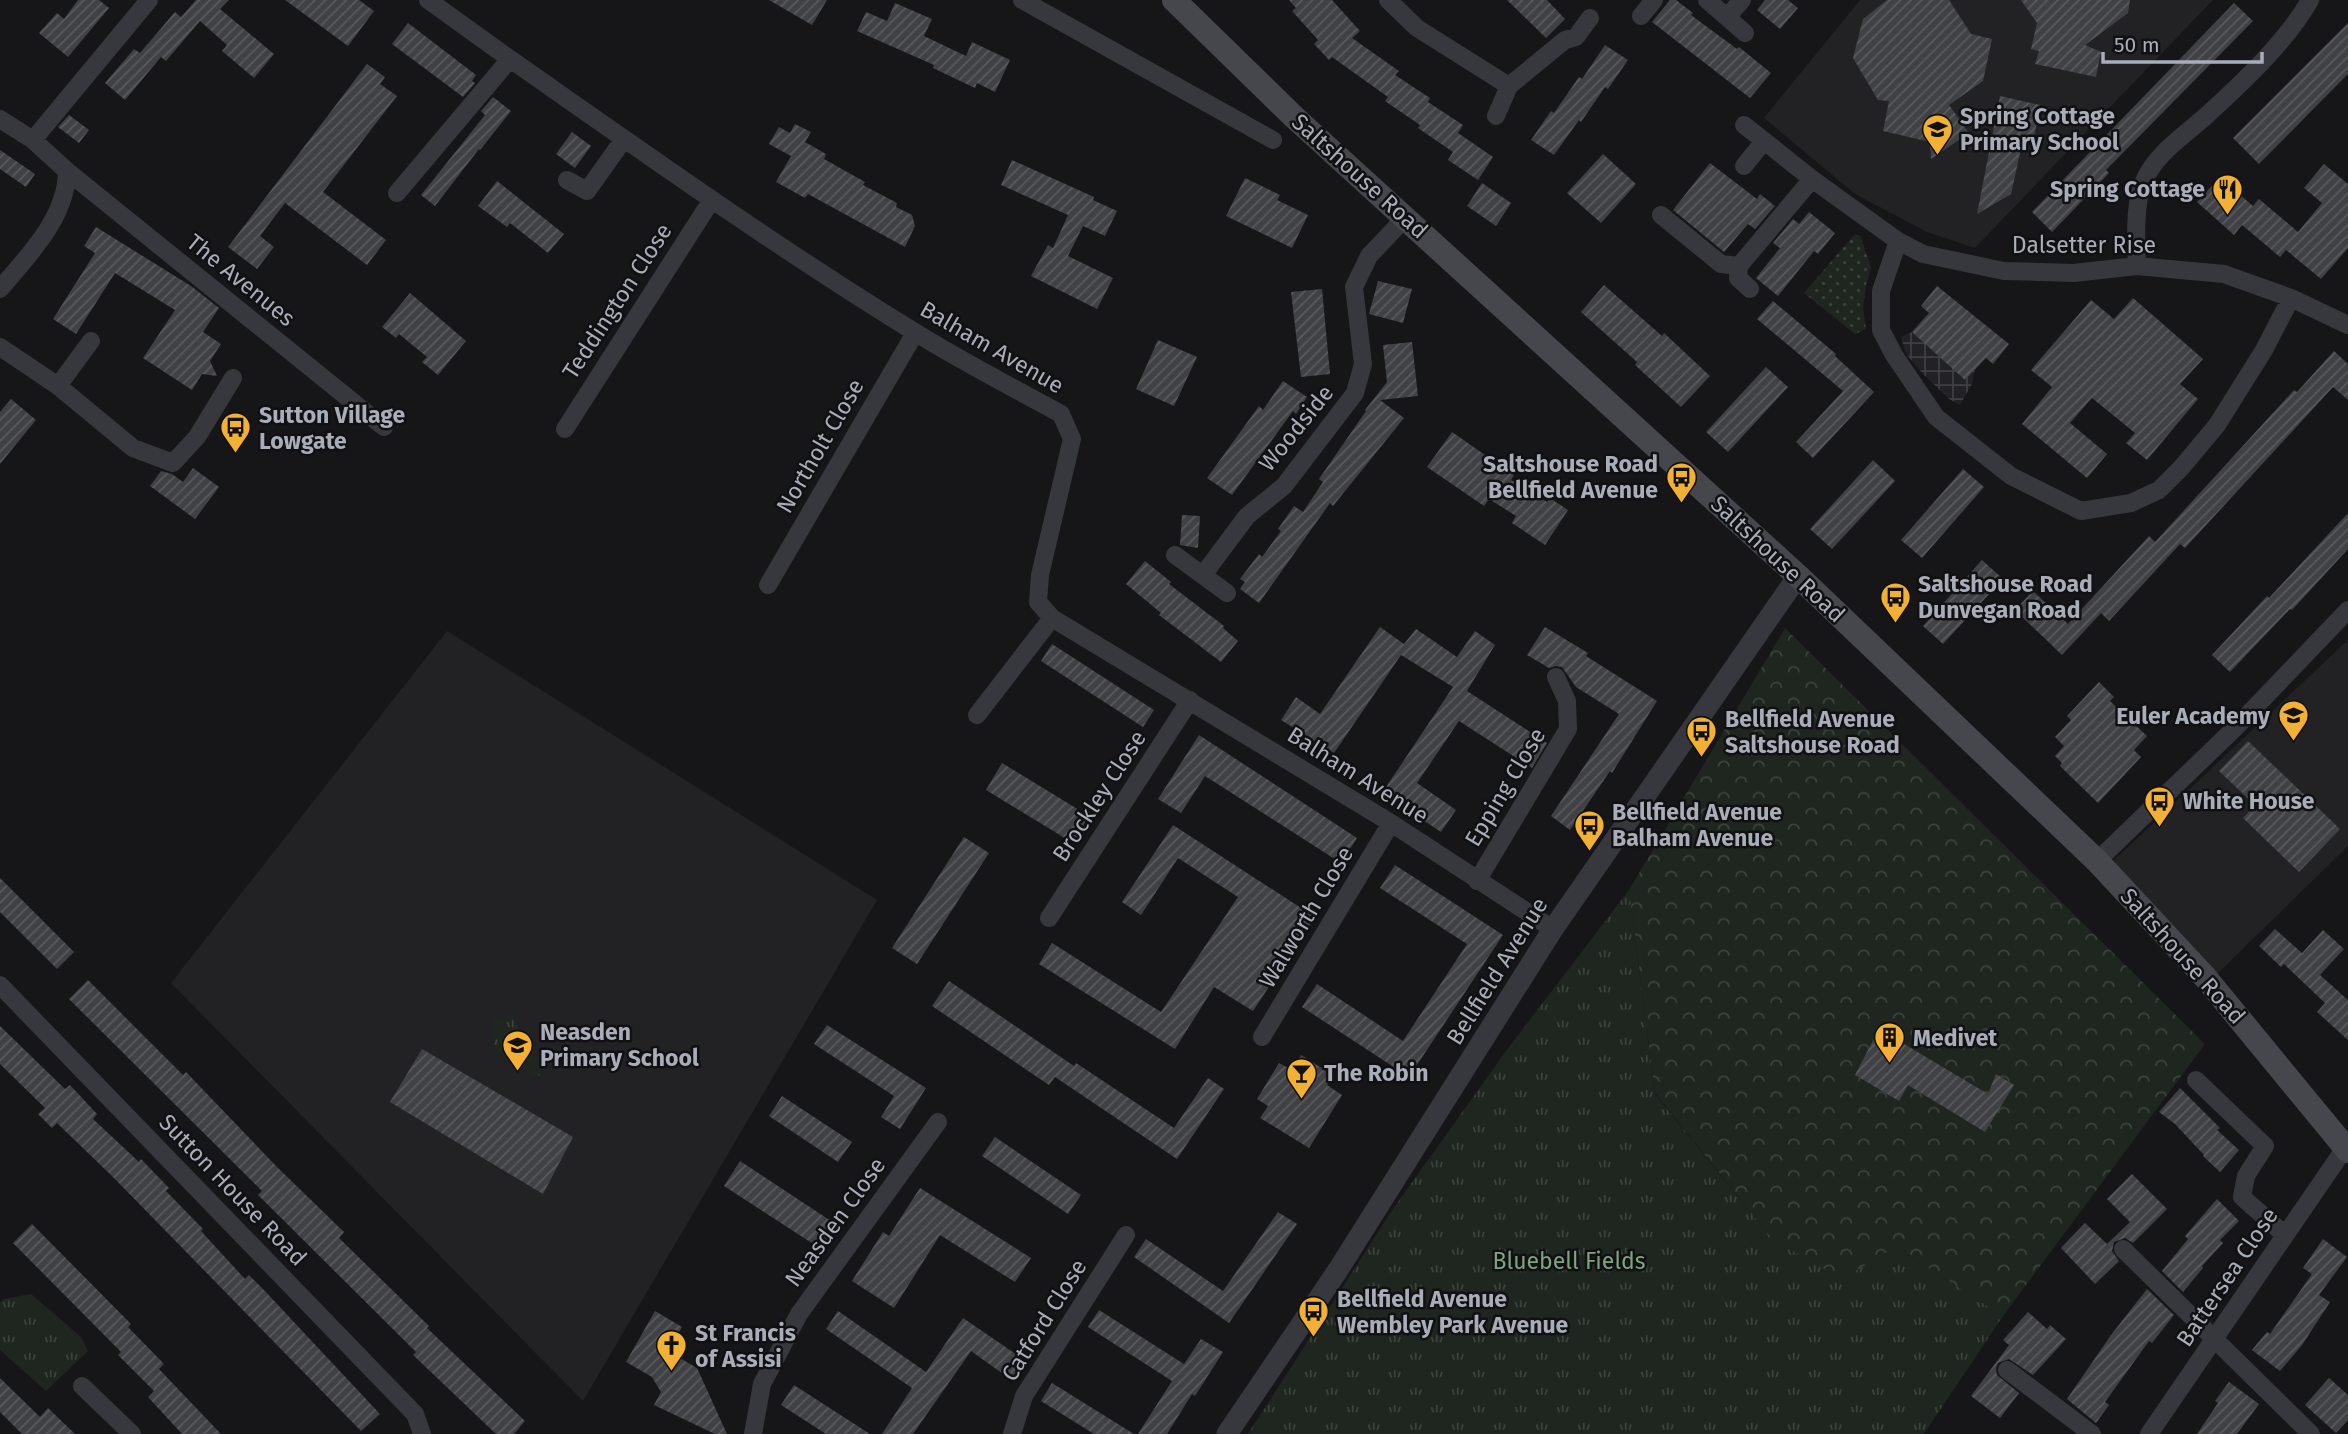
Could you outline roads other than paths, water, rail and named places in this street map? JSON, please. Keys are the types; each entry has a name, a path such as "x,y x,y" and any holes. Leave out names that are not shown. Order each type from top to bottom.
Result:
{"main road":[{"name":"Saltshouse Road","path":"1174,0 1294,117 1798,576 2097,861 2205,977 2347,1149"}],"street":[{"path":"33,140 149,0"},
{"name":"Saltshouse Road","path":"1022,0 1273,139"},
{"path":"1388,0 1417,27 1509,86"},
{"path":"1641,16 1654,0"},
{"path":"1707,0 1745,33"},
{"path":"1727,17 1742,0"},
{"path":"2137,266 2136,228 2143,181 2160,156 2246,79 2303,13 2310,0"},
{"name":"Balham Avenue","path":"439,3 510,58 711,201 915,332 1061,414 1072,439 1040,575 1038,602 1052,618 1391,823 1553,929"},
{"path":"1496,116 1509,86 1565,40 1576,37 1590,18"},
{"path":"397,193 510,58"},
{"name":"The Avenues","path":"0,120 33,140 67,171 384,427"},
{"name":"Dalsetter Rise","path":"1744,125 1898,242 1923,254 2004,271 2074,273 2137,266 2224,274 2291,298 2348,325"},
{"path":"567,180 587,191 624,139"},
{"path":"1744,166 1764,141"},
{"path":"0,289 44,236 67,189 67,171"},
{"path":"1750,289 1738,278 1739,266 1812,179"},
{"name":"Teddington Close","path":"565,429 711,201"},
{"path":"1661,215 1721,264 1739,266"},
{"name":"Woodside","path":"1203,575 1247,516 1284,486 1355,393 1363,364 1354,287 1369,256 1405,218"},
{"path":"1898,242 1881,291 1881,330 1894,355 1937,417 2011,476 2081,511 2131,503 2159,490 2181,468 2217,425 2264,350 2291,298"},
{"name":"Northolt Close","path":"768,585 915,332"},
{"path":"58,386 91,341"},
{"path":"0,347 58,386 132,448 173,463 197,438 233,378"},
{"path":"1175,555 1227,593"},
{"name":"Bellfield Avenue","path":"1227,1434 1384,1198 1553,929 1798,576"},
{"path":"2097,861 2235,728 2348,611"},
{"path":"977,715 1052,618"},
{"name":"Epping Close","path":"1477,881 1568,729 1567,701 1556,677"},
{"name":"Brockley Close","path":"1049,918 1190,700"},
{"name":"Walworth Close","path":"1262,1037 1391,823"},
{"name":"Sutton House Road","path":"0,985 415,1414 422,1434"},
{"path":"2196,1080 2265,1146 2246,1176 2242,1197 2286,1235"},
{"name":"Neasden Close","path":"753,1434 762,1384 799,1314 938,1122"},
{"name":"Battersea Close","path":"2149,1434 2347,1149"},
{"name":"Catford Close","path":"1012,1434 1024,1396 1126,1235"},
{"path":"2123,1249 2311,1434"},
{"path":"2007,1370 2092,1434"},
{"path":"82,1386 132,1434"}],"place":[{"name":"Spring Cottage Primary School","path":"1937,156"},
{"name":"Spring Cottage","path":"2228,216"},
{"name":"Sutton Village Lowgate","path":"236,455"},
{"name":"Saltshouse Road Bellfield Avenue","path":"1681,504"},
{"name":"Saltshouse Road Dunvegan Road","path":"1895,624"},
{"name":"Euler Academy","path":"2293,743"},
{"name":"Bellfield Avenue Saltshouse Road","path":"1702,759"},
{"name":"White House","path":"2160,828"},
{"name":"Bellfield Avenue Balham Avenue","path":"1589,852"},
{"name":"Medivet","path":"1890,1065"},
{"name":"Neasden Primary School","path":"517,1072"},
{"name":"The Robin","path":"1301,1100"},
{"name":"Bellfield Avenue Wembley Park Avenue","path":"1314,1339"},
{"name":"St Francis of Assisi","path":"672,1373"}],"park label":[{"name":"Bluebell Fields","path":"1569,1261"}]}
